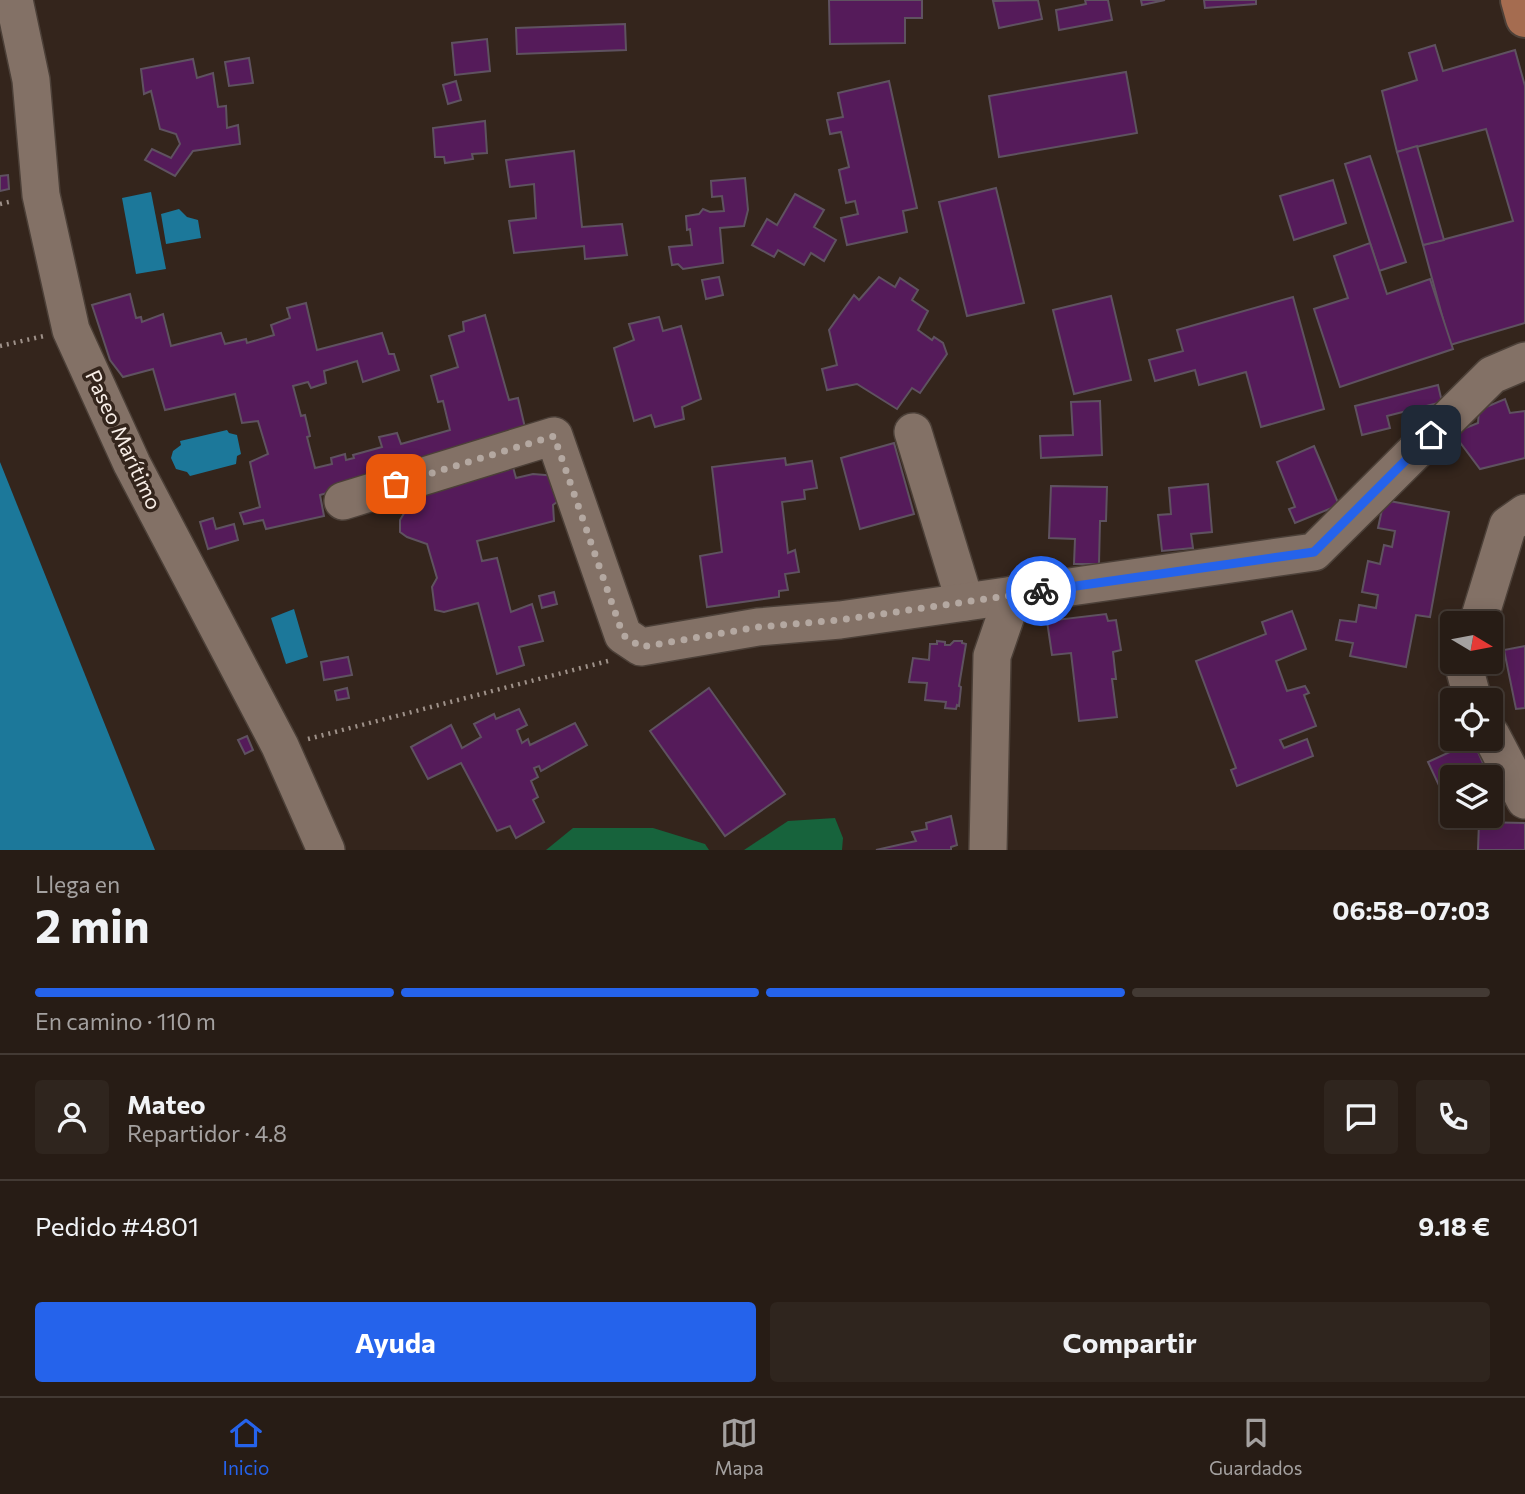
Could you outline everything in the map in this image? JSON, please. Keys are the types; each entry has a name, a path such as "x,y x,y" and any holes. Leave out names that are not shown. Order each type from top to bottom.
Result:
{"main road":[{"path":"1520,0 1525,18"}],"street":[{"name":"Paseo Marítimo","path":"14,0 31,80 41,195 71,330 132,464 280,746 326,850"},
{"path":"343,500 554,436 623,635 641,647 758,627 840,620 1314,552 1492,375 1525,361"},
{"path":"913,432 965,602"},
{"path":"1482,611 1508,525 1525,513"},
{"path":"988,850 992,656 1013,595"},
{"path":"1499,751 1525,800"}],"path":[{"path":"0,346 71,330"},
{"path":"280,746 611,660 641,647"}],"green space":[{"path":"835,818 843,838 842,850 744,850 788,821"},
{"path":"573,828 653,828 705,844 709,850 546,850"}],"water":[{"path":"151,192 166,269 136,274 122,198"},
{"path":"179,209 187,217 198,220 201,238 166,244 161,214"},
{"path":"227,430 237,435 241,454 237,456 236,464 190,476 187,472 176,469 171,458 173,451 181,445 180,441"},
{"path":"0,462 155,850 0,850"},
{"path":"294,609 308,657 286,664 271,618"}],"building":[{"path":"829,0 922,0 922,18 905,18 905,43 830,44"},
{"path":"1038,0 1042,19 999,28 993,1"},
{"path":"1085,0 1108,0 1112,20 1059,30 1056,10 1086,4"},
{"path":"1141,0 1165,0 1142,5"},
{"path":"1204,0 1256,0 1256,4 1205,8"},
{"path":"625,24 626,50 517,54 516,28"},
{"path":"487,39 490,71 455,75 452,43"},
{"path":"1435,45 1443,71 1515,50 1525,86 1525,323 1450,345 1423,245 1513,221 1486,129 1397,152 1382,91 1417,80 1409,53"},
{"path":"249,58 253,83 229,86 225,62"},
{"path":"193,59 197,78 213,73 218,107 226,106 227,128 238,125 240,144 193,151 175,176 145,160 152,149 171,158 180,144 176,134 160,129 151,91 144,94 141,69"},
{"path":"1126,72 1137,133 999,157 989,96"},
{"path":"456,81 461,100 448,104 443,85"},
{"path":"889,81 917,208 903,211 907,232 847,245 841,218 858,214 855,201 846,203 839,170 849,167 841,132 830,134 827,120 843,117 838,93"},
{"path":"485,121 487,153 472,154 473,159 445,163 444,157 435,157 433,128"},
{"path":"1417,146 1444,240 1423,245 1397,152"},
{"path":"574,151 582,227 622,224 627,255 585,259 584,246 514,253 509,221 536,218 534,184 510,187 506,160"},
{"path":"1370,156 1406,262 1379,271 1345,164"},
{"path":"8,175 9,189 0,191 0,176"},
{"path":"745,178 748,210 744,226 720,228 723,263 683,269 678,264 672,265 669,247 692,245 686,216 699,214 703,209 710,212 724,211 722,196 712,197 711,181"},
{"path":"1333,180 1346,223 1294,240 1280,196"},
{"path":"996,188 1024,303 967,316 939,202"},
{"path":"795,194 824,210 814,227 836,240 824,261 811,253 804,265 778,250 774,257 752,245 767,219 777,225"},
{"path":"1370,243 1387,294 1430,279 1453,349 1340,387 1314,309 1348,298 1334,256"},
{"path":"719,277 723,295 706,299 702,280"},
{"path":"879,277 895,287 900,278 918,290 912,300 928,311 918,330 932,340 934,337 943,343 947,354 920,393 912,388 897,409 857,384 827,390 822,369 837,365 829,330 854,295 859,300"},
{"path":"130,294 136,318 141,317 142,322 163,314 171,346 221,333 225,344 246,339 247,343 274,335 271,325 290,318 287,308 306,303 317,350 382,333 389,354 394,354 399,370 363,382 357,361 324,371 326,383 311,388 308,382 293,386 301,416 305,415 310,436 307,437 315,468 332,464 331,458 345,454 346,460 354,458 353,455 382,447 379,437 397,433 401,444 450,430 443,401 438,402 431,376 458,367 449,336 464,331 463,322 485,315 509,400 518,398 527,436 320,495 324,516 266,529 263,520 244,524 240,513 260,507 250,462 268,454 258,421 242,423 235,394 165,410 153,369 123,377 110,360 92,305"},
{"path":"1111,296 1131,380 1074,394 1053,310"},
{"path":"1293,297 1324,409 1261,427 1246,372 1199,385 1195,370 1155,381 1149,360 1183,351 1177,330"},
{"path":"659,317 663,331 681,326 701,399 682,407 684,419 655,427 651,415 634,421 614,348 634,340 629,324"},
{"path":"1438,385 1442,402 1387,416 1390,428 1362,435 1355,406"},
{"path":"1505,399 1510,413 1525,411 1525,458 1480,469 1453,433 1478,423 1479,410"},
{"path":"1100,401 1102,455 1041,458 1040,436 1073,435 1071,402"},
{"path":"894,443 914,514 860,529 841,458"},
{"path":"1314,446 1339,505 1295,523 1289,509 1295,507 1277,462"},
{"path":"785,458 786,465 812,461 817,488 804,490 805,499 782,502 788,553 795,550 799,572 785,574 788,590 779,591 779,597 707,607 700,556 722,552 712,467"},
{"path":"513,467 516,478 533,474 557,476 565,496 553,505 554,521 477,541 482,561 497,558 511,612 532,604 543,641 519,647 524,665 497,674 478,603 444,612 435,610 432,587 437,578 427,544 400,532 400,520 406,510 419,510 414,493"},
{"path":"1208,484 1212,532 1191,534 1193,548 1162,551 1158,515 1171,514 1169,488"},
{"path":"1051,486 1107,487 1106,521 1100,521 1099,564 1074,564 1075,539 1049,538"},
{"path":"1384,500 1449,512 1430,617 1416,615 1406,667 1350,656 1353,643 1336,640 1340,620 1356,622 1359,605 1376,608 1378,595 1362,592 1368,561 1380,564 1384,545 1392,547 1395,531 1378,528"},
{"path":"213,518 216,529 234,524 238,540 208,549 200,522"},
{"path":"554,592 557,604 542,608 539,596"},
{"path":"1292,611 1306,649 1276,661 1287,691 1305,686 1309,693 1304,695 1316,726 1280,740 1284,748 1307,739 1313,756 1237,786 1231,770 1236,768 1196,661 1266,634 1262,622"},
{"path":"1106,614 1108,621 1116,620 1121,650 1113,652 1116,679 1112,679 1117,717 1079,721 1071,653 1052,655 1047,621"},
{"path":"937,641 945,642 945,645 954,641 966,644 959,686 959,706 957,705 956,709 945,708 946,702 925,700 927,683 909,682 913,658 929,660 930,644 937,644"},
{"path":"1525,646 1525,708 1516,709 1504,650"},
{"path":"348,657 352,675 324,680 321,662"},
{"path":"347,688 349,698 337,700 335,691"},
{"path":"709,688 785,794 725,836 650,731"},
{"path":"519,709 527,725 517,730 522,743 528,739 530,745 575,723 587,745 541,771 539,766 534,768 538,777 531,781 538,797 533,800 544,822 516,838 510,826 497,831 461,763 428,779 411,747 451,725 462,748 481,737 474,724 494,714 496,719"},
{"path":"247,736 253,750 245,754 238,740"},
{"path":"1452,751 1478,751 1484,765 1440,765 1440,788 1428,762"},
{"path":"951,816 957,845 951,847 951,850 876,850 916,841 912,832 927,829 926,823"},
{"path":"1503,823 1525,823 1525,850 1478,850 1479,828 1503,828"}],"way so far":[{"path":"396,484 554,436 623,635 641,647 758,627 840,620 1041,591"}],"route":[{"path":"1041,591 1314,552 1431,435"}]}
